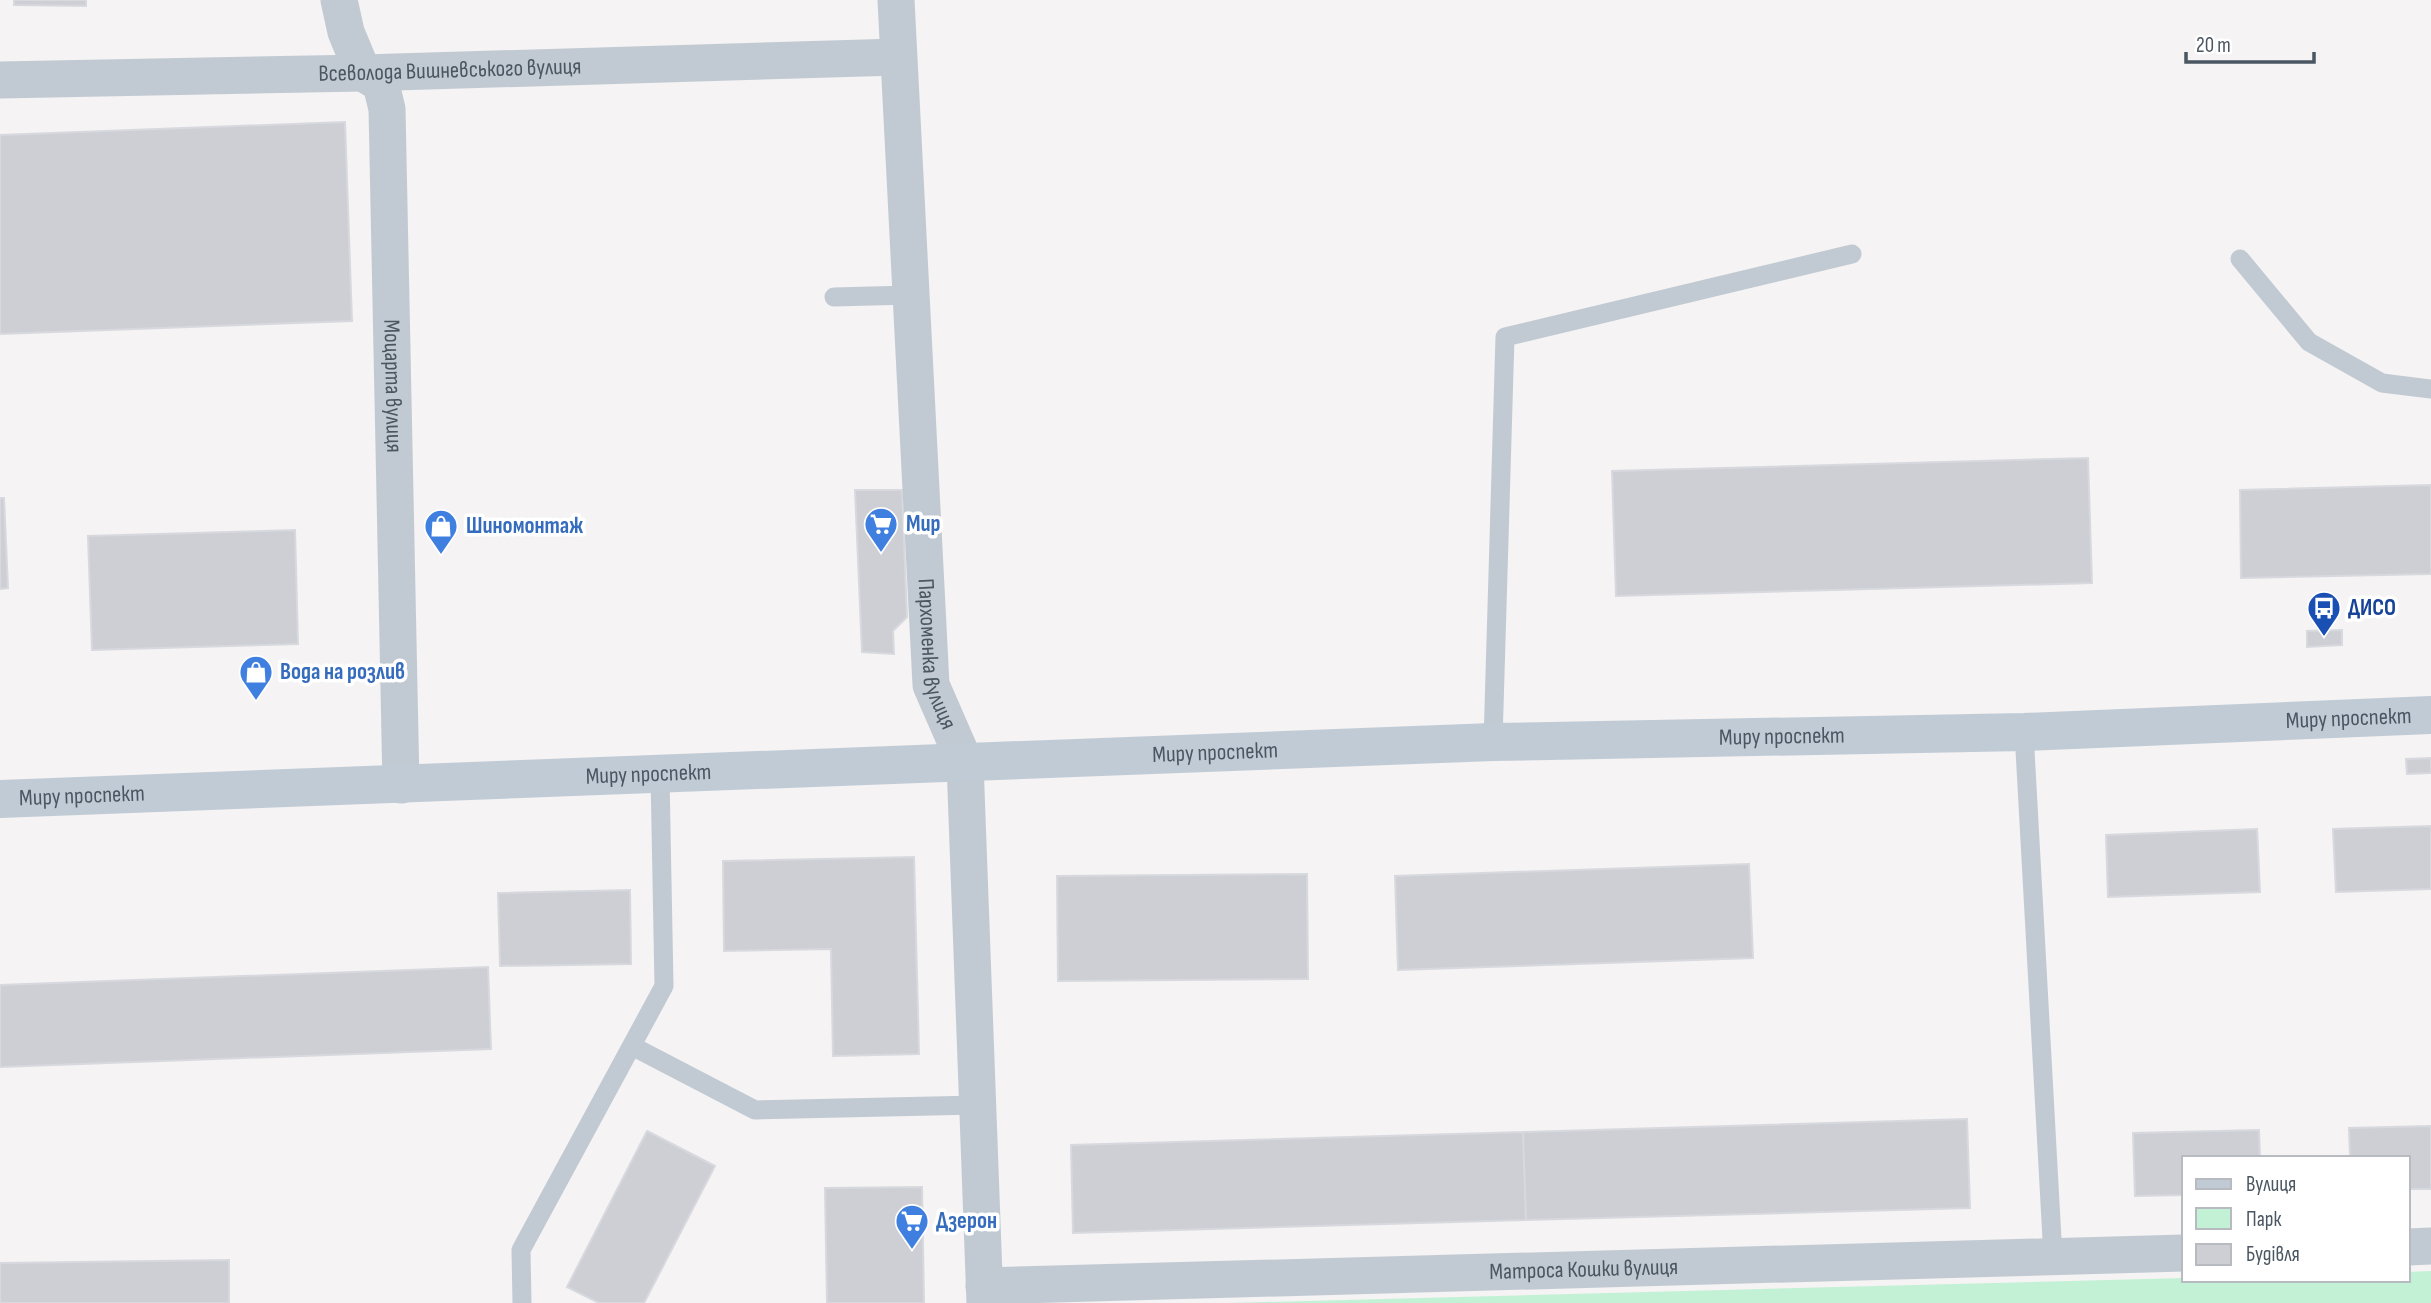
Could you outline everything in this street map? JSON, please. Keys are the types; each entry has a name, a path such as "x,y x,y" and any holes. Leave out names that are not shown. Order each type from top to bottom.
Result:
{"main road":[{"name":"Миру проспект","path":"0,799 1493,742 2024,732 2431,715"}],"street":[{"name":"Моцарта вулиця","path":"339,0 346,32 363,73 381,85 387,109 401,785"},
{"name":"Пархоменка вулиця","path":"896,0 931,685 965,763 985,1295"},
{"name":"Всеволода Вишневського вулиця","path":"0,80 363,73 898,57"},
{"path":"2410,1247 2431,1246"},
{"name":"Матроса Кошки вулиця","path":"985,1295 2182,1253"}],"lane":[{"path":"1493,742 1505,337 1852,254"},
{"path":"2239,259 2309,342 2382,383 2431,389"},
{"path":"834,297 910,295"},
{"path":"2024,732 2053,1257"},
{"path":"522,1303 522,1250 664,986 660,775"},
{"path":"632,1046 755,1111 978,1105"}],"green space":[{"path":"2431,1271 2431,1303 1228,1303 2182,1278 2182,1282 2410,1282 2410,1272"}],"building":[{"path":"14,0 86,0 86,6 14,5"},
{"path":"345,122 352,321 0,334 0,135"},
{"path":"2088,458 2092,583 1616,596 1612,471"},
{"path":"2431,485 2431,574 2241,578 2240,490"},
{"name":"Мир","path":"855,490 902,490 907,617 893,631 894,654 862,652"},
{"path":"0,498 4,498 8,588 0,589"},
{"path":"295,530 298,644 92,650 88,536"},
{"name":"ДИСО","path":"2342,630 2342,645 2307,647 2307,631"},
{"path":"2431,758 2431,773 2407,774 2406,759"},
{"path":"2431,826 2431,889 2336,892 2333,829"},
{"path":"2257,829 2260,892 2108,897 2106,835"},
{"path":"914,857 919,1054 833,1056 831,949 724,951 723,861"},
{"path":"1749,864 1753,958 1398,970 1395,876"},
{"path":"1307,874 1308,979 1058,981 1057,876"},
{"path":"630,890 631,964 500,966 498,893"},
{"path":"488,967 491,1049 0,1067 0,985"},
{"path":"1967,1119 1970,1208 1526,1220 1523,1132"},
{"path":"2431,1126 2431,1189 2410,1189 2410,1156 2350,1156 2349,1128"},
{"path":"2259,1130 2260,1156 2182,1156 2182,1195 2135,1196 2133,1133"},
{"path":"647,1131 715,1166 644,1303 599,1303 567,1287"},
{"path":"1523,1132 1526,1220 1073,1233 1071,1145"},
{"path":"922,1187 924,1303 827,1303 825,1188"},
{"path":"229,1260 229,1303 0,1303 0,1263"}],"place":[{"name":"Мир","path":"881,554"},
{"name":"Шиномонтаж","path":"441,556"},
{"name":"ДИСО","path":"2324,638"},
{"name":"Вода на розлив","path":"256,702"},
{"name":"Дзерон","path":"912,1251"}]}
